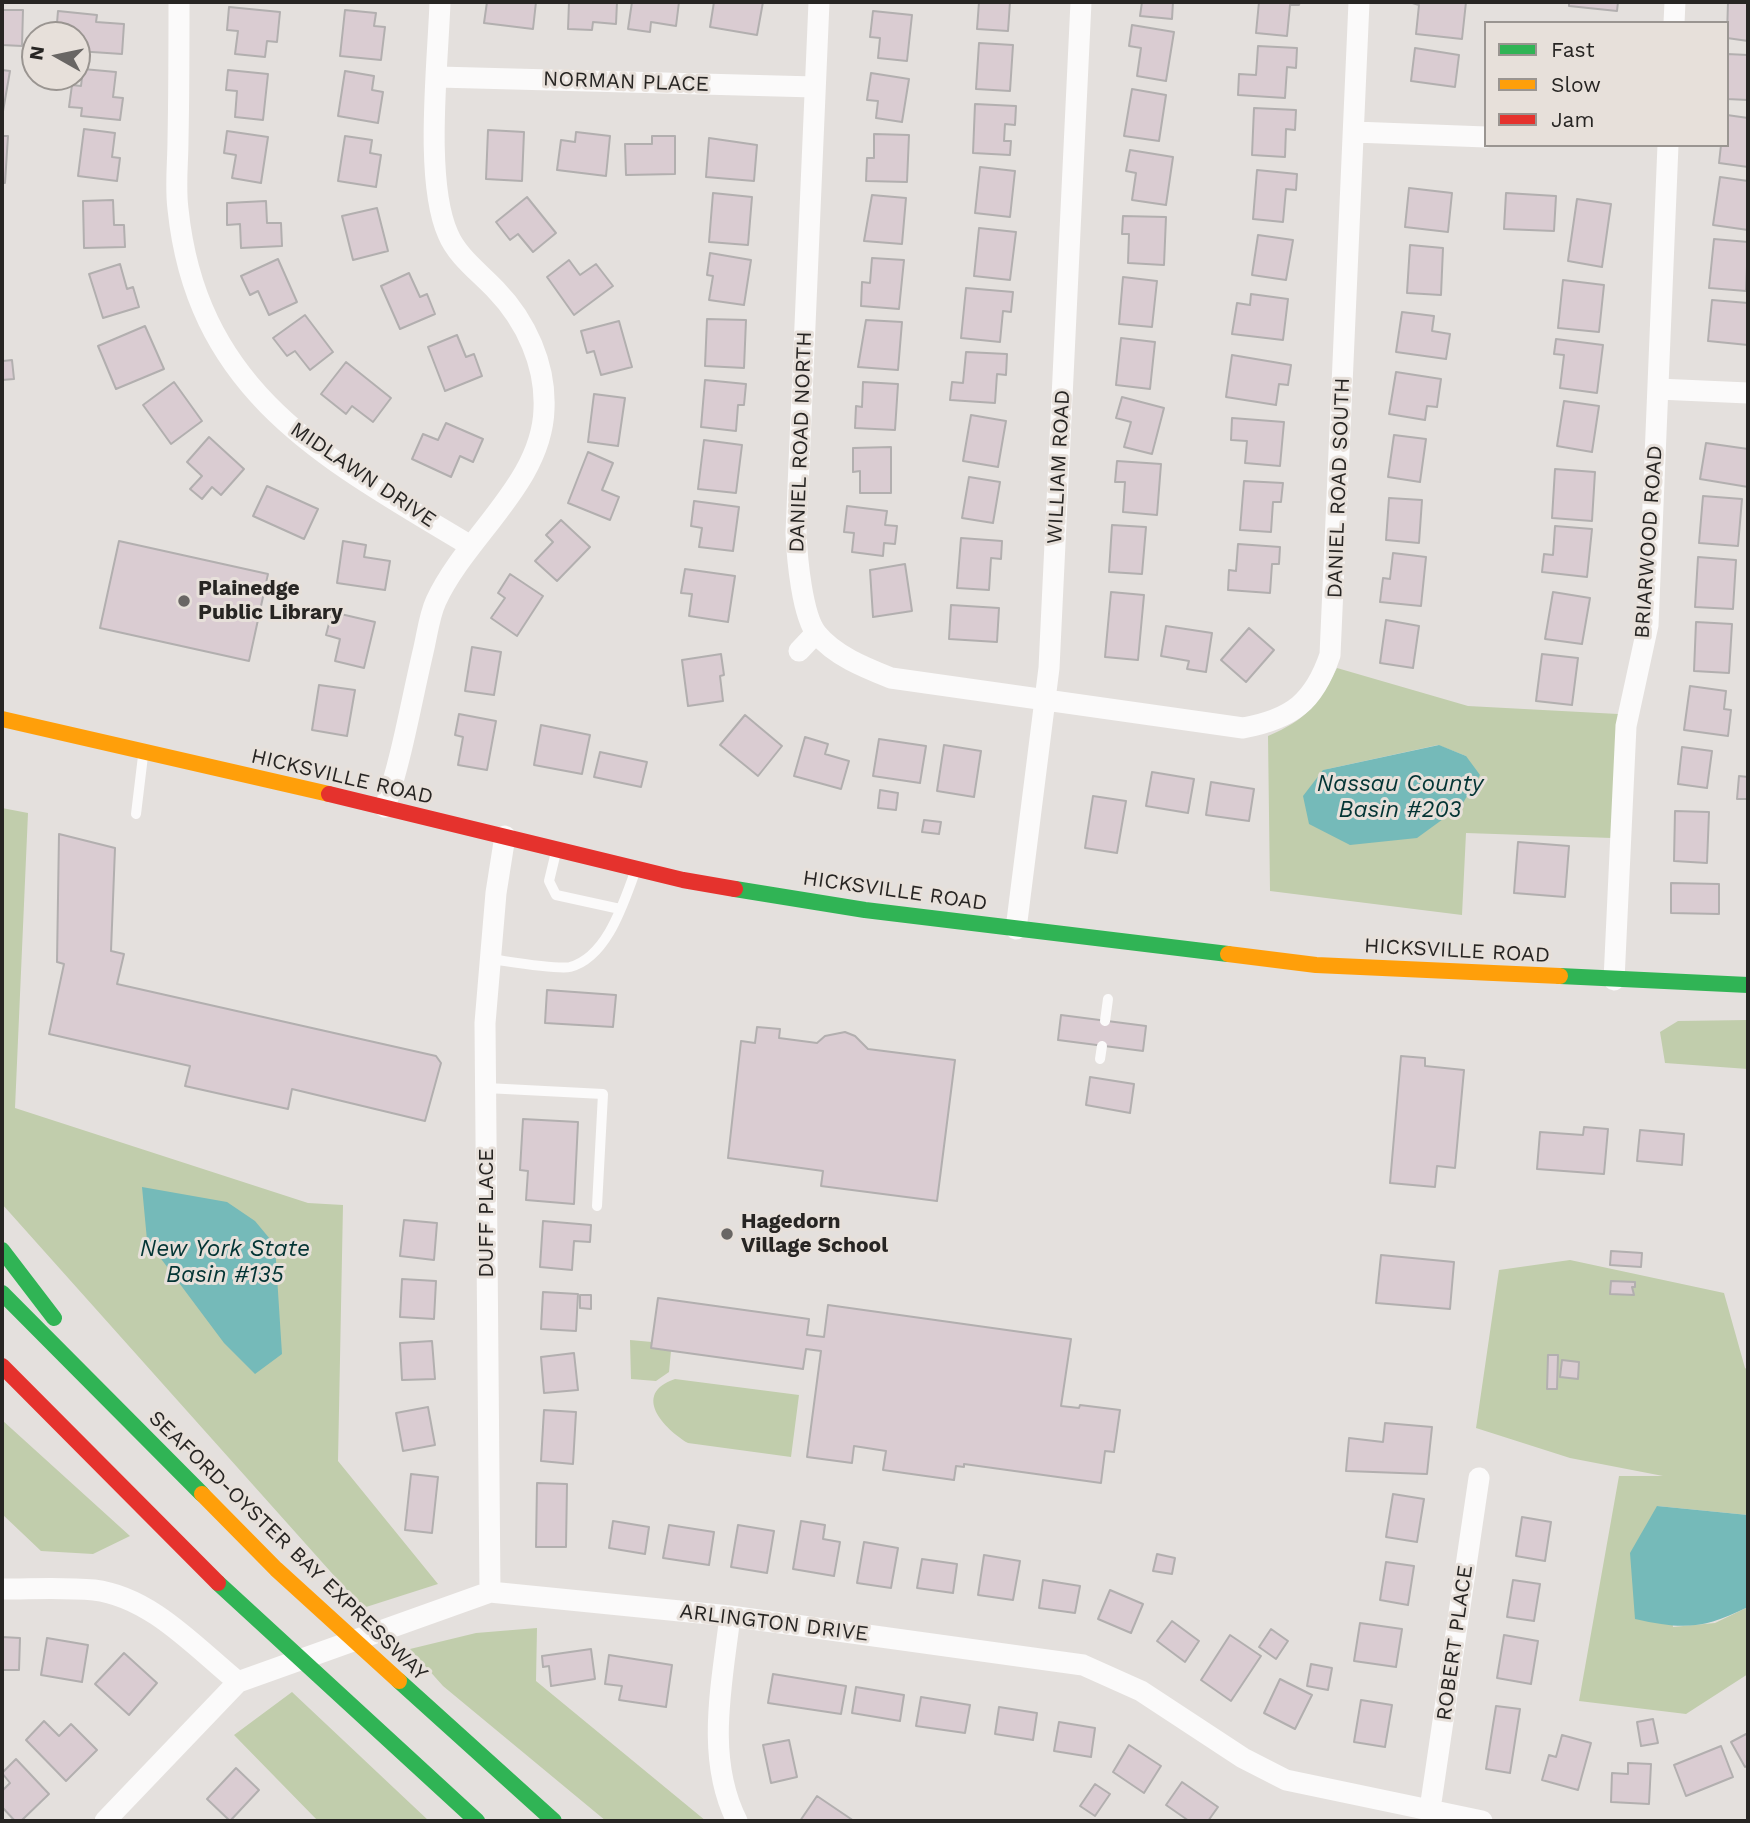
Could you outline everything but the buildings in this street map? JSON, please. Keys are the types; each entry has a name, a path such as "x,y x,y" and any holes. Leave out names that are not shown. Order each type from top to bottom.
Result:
{"main road":[{"name":"HICKSVILLE ROAD","path":"2,719 52,733 385,807 683,880 865,910 1316,965 1748,985"},
{"name":"HICKSVILLE ROAD","path":"2,732 52,733"},
{"path":"2,1250 150,1444"},
{"name":"SEAFORD-OYSTER BAY EXPRESSWAY","path":"2,1293 276,1569 554,1821"},
{"path":"2,1366 241,1607"},
{"path":"86,1473 241,1607 381,1737 477,1821"}],"street":[{"name":"MIDLAWN DRIVE","path":"179,2 177,207 189,276 204,316 242,377 304,441 469,545"},
{"path":"385,807 435,602 469,545 528,471 544,410 541,372 525,328 499,292 461,255 448,236 441,216 435,184 440,2"},
{"name":"DANIEL ROAD NORTH","path":"816,633 798,576 796,533 819,2"},
{"name":"WILLIAM ROAD","path":"1016,929 1047,700 1081,2"},
{"name":"DANIEL ROAD SOUTH","path":"1047,700 1243,727 1287,716 1321,681 1330,655 1334,630 1359,2"},
{"path":"1674,21 1675,2"},
{"name":"NORMAN PLACE","path":"438,77 815,87"},
{"path":"1354,132 1484,137"},
{"name":"BRIARWOOD ROAD","path":"1614,980 1626,726 1648,625 1668,147"},
{"path":"1658,389 1748,393"},
{"path":"799,651 816,633 857,665 891,678 1047,700"},
{"name":"DUFF PLACE","path":"490,1592 485,1023 496,834"},
{"name":"ROBERT PLACE","path":"1430,1809 1479,1478"},
{"path":"2,1589 94,1590 123,1597 154,1612 238,1682"},
{"name":"ARLINGTON DRIVE","path":"105,1821 238,1682 490,1592 730,1616 1083,1665 1141,1691 1244,1758 1286,1780 1482,1821"},
{"path":"730,1616 719,1711 720,1775 737,1821"}],"lane":[{"path":"136,814 144,753"},
{"path":"556,850 549,881 556,895 620,909"},
{"path":"490,959 569,967 595,953 620,909 636,867"},
{"path":"1105,1021 1108,999"},
{"path":"1100,1059 1102,1046"},
{"path":"486,1088 603,1094 597,1206"}],"green space":[{"path":"1337,668 1468,706 1618,714 1612,838 1466,833 1462,915 1270,891 1268,736 1302,717","holes":["1438,745 1466,756 1323,770"]},
{"path":"2,808 28,813 15,1108 308,1203 343,1205 338,1461 438,1584 363,1608 2,1204"},
{"path":"1748,1020 1748,1069 1665,1063 1660,1032 1678,1021"},
{"path":"1570,1260 1724,1293 1745,1368 1748,1370 1748,1515 1657,1506 1673,1627 1715,1623 1748,1607 1748,1674 1686,1714 1579,1701 1619,1476 1663,1476 1570,1458 1476,1428 1499,1270"},
{"path":"630,1340 652,1342 652,1348 671,1351 669,1372 656,1381 631,1379"},
{"path":"675,1379 799,1395 791,1457 688,1443 679,1437 662,1421 653,1402 655,1393 662,1385"},
{"path":"2,1420 130,1536 93,1554 41,1551 2,1514"},
{"path":"537,1628 536,1681 706,1821 606,1821 443,1686 410,1649 476,1633"},
{"path":"292,1692 429,1821 318,1821 234,1735"}],"water":[{"name":"Nassau County Basin #203","path":"1439,745 1466,756 1480,775 1461,806 1417,838 1350,845 1309,824 1303,796 1323,770"},
{"name":"New York State Basin #135","path":"142,1187 227,1202 255,1221 275,1245 282,1354 255,1374 224,1343 147,1240"},
{"path":"1657,1506 1748,1515 1748,1607 1718,1620 1693,1625 1667,1625 1635,1619 1630,1553"}],"traffic: fast":[{"path":"735,889 865,910 1228,954"},
{"path":"1560,976 1748,985"},
{"path":"2,1250 54,1318"},
{"path":"2,1293 202,1494"},
{"path":"218,1583 477,1821"},
{"path":"399,1681 554,1821"}],"traffic: slow":[{"path":"2,719 329,794"},
{"path":"1228,954 1316,965 1560,976"},
{"path":"202,1494 276,1569 399,1681"}],"traffic: jam":[{"path":"329,794 683,880 735,889"},
{"path":"2,1366 218,1583"}],"place":[{"name":"Plainedge Public Library","path":"184,601"},
{"name":"Hagedorn Village School","path":"727,1234"}]}
